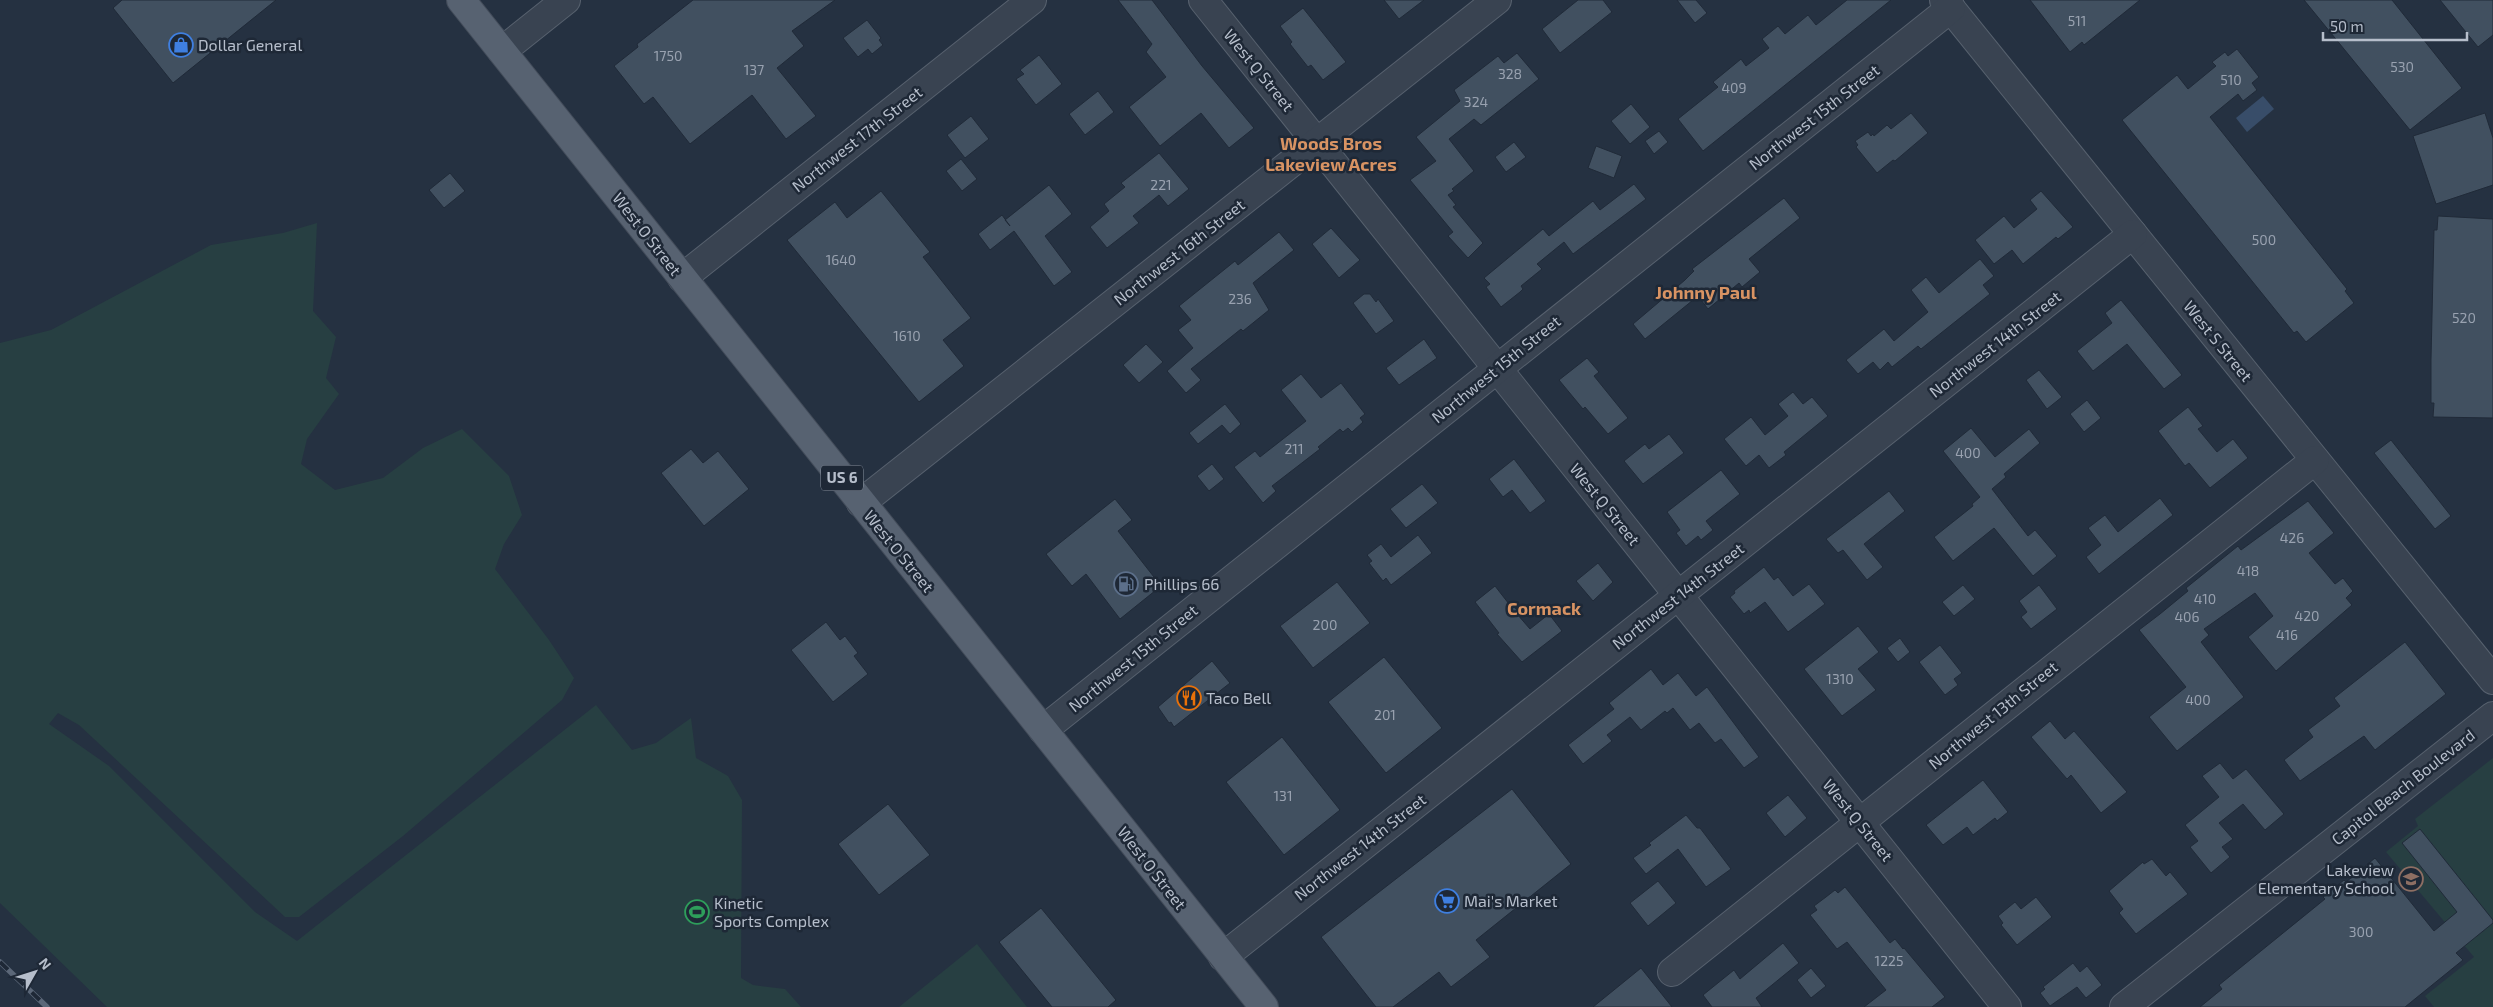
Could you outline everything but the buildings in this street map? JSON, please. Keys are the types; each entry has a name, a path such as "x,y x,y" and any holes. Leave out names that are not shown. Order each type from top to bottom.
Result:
{"main road":[{"name":"West O Street","path":"461,0 1264,1007"}],"street":[{"path":"502,51 566,0"},
{"name":"Northwest 17th Street","path":"682,278 1032,0"},
{"name":"West Q Street","path":"1203,0 2007,1007"},
{"name":"Northwest 16th Street","path":"861,503 1497,0"},
{"name":"West S Street","path":"1948,4 2493,680"},
{"name":"Northwest 15th Street","path":"1043,730 1497,368 1948,4"},
{"name":"Northwest 14th Street","path":"1223,957 2133,234"},
{"name":"Northwest 13th Street","path":"1672,972 2315,460"},
{"name":"Capitol Beach Boulevard","path":"2124,1007 2493,716"}],"green space":[{"path":"317,223 313,311 336,337 326,378 339,394 307,439 301,464 335,490 383,478 423,448 462,429 509,476 522,515 504,544 495,569 549,640 574,678 562,700 403,836 299,917 285,917 79,725 58,713 49,724 109,766 255,912 297,941 596,705 632,750 656,743 691,718 696,758 728,776 742,800 741,978 753,985 785,989 801,1007 107,1007 0,903 0,343 51,330 211,245 283,233"},
{"path":"2493,758 2493,1007 2434,1007 2425,996 2474,957 2386,852 2418,826 2415,819"},
{"path":"977,944 1027,1007 899,1007"}],"water":[{"path":"2263,96 2274,109 2247,132 2236,118"}],"railway":[{"path":"0,962 47,1007"}],"place":[{"name":"Dollar General","path":"181,45"},
{"name":"Phillips 66","path":"1126,584"},
{"name":"Taco Bell","path":"1189,698"},
{"name":"Lakeview Elementary School","path":"2411,879"},
{"name":"Mai's Market","path":"1447,901"},
{"name":"Kinetic Sports Complex","path":"697,912"}],"district":[{"name":"Woods Bros Lakeview Acres","path":"1331,154"},
{"name":"Johnny Paul","path":"1706,293"},
{"name":"Cormack","path":"1544,609"}]}
